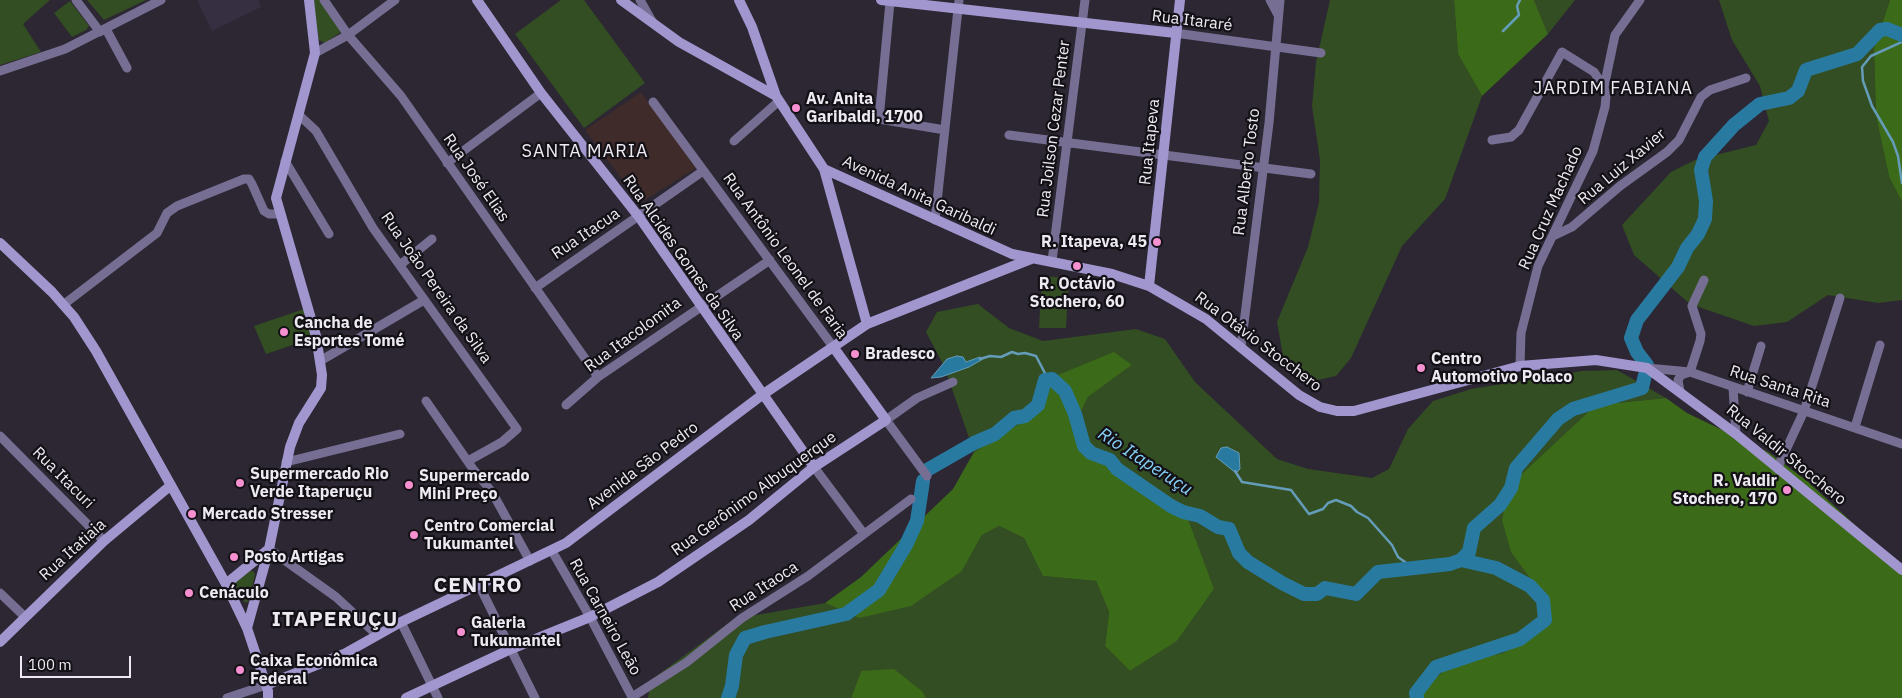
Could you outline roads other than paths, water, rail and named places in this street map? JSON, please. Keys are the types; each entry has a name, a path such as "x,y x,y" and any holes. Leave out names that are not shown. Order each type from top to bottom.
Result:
{"street":[{"path":"76,0 103,30 127,68"},
{"path":"0,71 50,56 161,0"},
{"path":"247,628 269,549 293,436 321,388 322,375 316,336 278,214 276,191 315,54 309,0"},
{"name":"Rua José Elias","path":"324,0 348,34 401,96 598,377"},
{"path":"315,54 348,34 395,0"},
{"name":"Rua Alcides Gomes da Silva","path":"477,0 541,93 639,217 762,395 864,534"},
{"name":"Avenida Anita Garibaldi","path":"624,0 679,42 750,80 777,98 824,169 1002,250 1031,259"},
{"path":"640,0 653,23"},
{"path":"734,141 777,98 739,0"},
{"name":"Rua Joilson Cezar Penter","path":"1052,261 1085,0"},
{"name":"Rua Itapeva","path":"1149,286 1165,154 1175,33 1180,0"},
{"path":"1270,0 1279,15"},
{"name":"Rua Alberto Tosto","path":"1241,347 1263,166 1280,0"},
{"name":"Rua Cruz Machado","path":"1520,366 1520,341 1538,266 1593,151 1605,107 1606,96 1604,87 1615,35 1640,0"},
{"path":"885,1 879,119 945,130"},
{"name":"Rua Itararé","path":"885,1 958,4 1082,23 1175,33 1320,53"},
{"path":"935,220 958,4"},
{"path":"1492,140 1511,138 1519,130 1562,52 1594,72 1604,87"},
{"path":"750,80 762,75 764,61"},
{"name":"Rua Luiz Xavier","path":"1553,236 1572,227 1620,186 1667,152 1679,140 1701,97 1710,90 1746,78"},
{"path":"447,163 541,93"},
{"name":"Rua Antônio Leonel de Faria","path":"653,102 927,476"},
{"name":"Rua João Pereira da Silva","path":"299,115 316,130 374,228 517,429 502,442 468,461"},
{"path":"1008,135 1263,166 1311,174"},
{"path":"285,161 329,234"},
{"path":"824,169 867,324"},
{"name":"Rua Itacua","path":"535,288 639,217 703,170"},
{"path":"63,305 157,233 167,212 177,206 244,179 249,179 264,211 269,214 278,214"},
{"path":"831,196 831,186 834,180 852,181"},
{"path":"400,265 432,239"},
{"path":"0,243 63,305 96,351 226,584 247,628 269,693 227,698"},
{"path":"1002,250 1008,261 1005,270"},
{"name":"Rua Otávio Stocchero","path":"1031,259 1052,261 1112,274 1149,286 1189,308 1241,347 1299,395 1320,407 1337,411 1354,411 1383,405 1520,366 1596,360 1647,368"},
{"name":"Avenida São Pedro","path":"269,693 401,622 552,551 762,395 867,324 1031,259"},
{"name":"Rua Itacolomita","path":"566,405 598,377 770,260"},
{"path":"1680,391 1678,380 1681,374 1690,372 1701,334 1692,306 1704,280"},
{"path":"1777,469 1804,411 1840,298"},
{"path":"320,361 424,300"},
{"path":"1855,427 1880,345"},
{"path":"1747,392 1761,346"},
{"name":"Rua Santa Rita","path":"1647,368 1690,372 1902,444"},
{"name":"Rua Valdir Stocchero","path":"1647,368 1736,434 1777,469 1831,510 1888,561 1902,570"},
{"name":"Rua Gerônimo Albuquerque","path":"406,698 511,649 590,617 658,582 749,520 814,467 917,398 953,382"},
{"path":"1733,388 1736,434"},
{"path":"426,401 492,492 530,561"},
{"path":"286,462 400,434"},
{"name":"Rua Itacuri","path":"0,436 104,541"},
{"name":"Rua Itatiaia","path":"0,642 24,616 104,541 170,486"},
{"name":"Rua Itaoca","path":"632,697 687,662 726,630 808,576 911,499"},
{"path":"226,584 269,549"},
{"path":"269,549 336,597 376,635"},
{"name":"Rua Carneiro Leão","path":"552,551 590,617 632,697"},
{"path":"479,585 535,698"},
{"path":"0,593 24,616"},
{"path":"401,622 438,698"}],"water":[{"path":"957,356 963,357 966,362 980,357 983,359 969,367 941,377 931,378 947,359"},
{"path":"1227,447 1239,453 1240,469 1236,473 1216,457 1221,448"}],"waterway":[{"path":"1503,31 1519,15 1517,6 1520,0"},
{"name":"Rio Itaperuçu","path":"1647,365 1637,352 1631,338 1637,320 1678,267 1705,219 1706,201 1701,170 1705,157 1734,125 1760,104 1789,98 1798,91 1806,70 1857,54 1880,30 1887,29 1902,35"},
{"path":"1902,42 1871,56 1862,67 1863,81 1872,106 1893,142 1898,156 1902,183"},
{"path":"980,359 990,356 1001,357 1012,352 1036,356 1048,379"},
{"name":"Rio Itaperuçu","path":"927,470 974,443 995,434 1014,418 1025,416 1038,405 1045,380 1052,379 1065,391 1075,414 1084,446 1091,453 1110,460 1117,469 1171,506 1183,512 1200,516 1218,527 1229,529 1239,553 1248,562 1282,583 1304,594 1317,594 1325,588 1356,594 1378,572 1450,564 1461,560 1469,552 1474,528 1500,505 1511,488 1516,468 1558,419 1573,409 1642,388 1645,375"},
{"path":"1235,471 1242,482 1291,490 1309,514 1323,509 1328,503 1336,500 1351,506 1368,518 1392,545 1398,557 1412,567"},
{"name":"Rio Itaperuçu","path":"728,698 732,686 736,655 745,638 846,614 879,590 906,545 917,521 923,481"},
{"path":"1417,698 1416,693 1436,667 1520,639 1545,620 1543,600 1530,586 1496,568 1461,560"}],"place":[{"name":"Av. Anita Garibaldi, 1700","path":"796,108"},
{"name":"R. Itapeva, 45","path":"1157,242"},
{"name":"R. Octávio Stochero, 60","path":"1077,266"},
{"name":"Cancha de Esportes Tomé","path":"284,332"},
{"name":"Bradesco","path":"855,354"},
{"name":"Centro Automotivo Polaco","path":"1421,368"},
{"name":"Supermercado Rio Verde Itaperuçu","path":"240,483"},
{"name":"Supermercado Mini Preço","path":"409,485"},
{"name":"R. Valdir Stochero, 170","path":"1787,490"},
{"name":"Mercado Stresser","path":"192,514"},
{"name":"Centro Comercial Tukumantel","path":"414,535"},
{"name":"Posto Artigas","path":"234,557"},
{"name":"Cenáculo","path":"189,593"},
{"name":"Galeria Tukumantel","path":"461,632"},
{"name":"Caixa Econômica Federal","path":"240,670"}],"district":[{"name":"JARDIM FABIANA","path":"1613,89"},
{"name":"SANTA MARIA","path":"585,152"},
{"name":"CENTRO","path":"478,586"},
{"name":"ITAPERUÇU","path":"335,620"}]}
